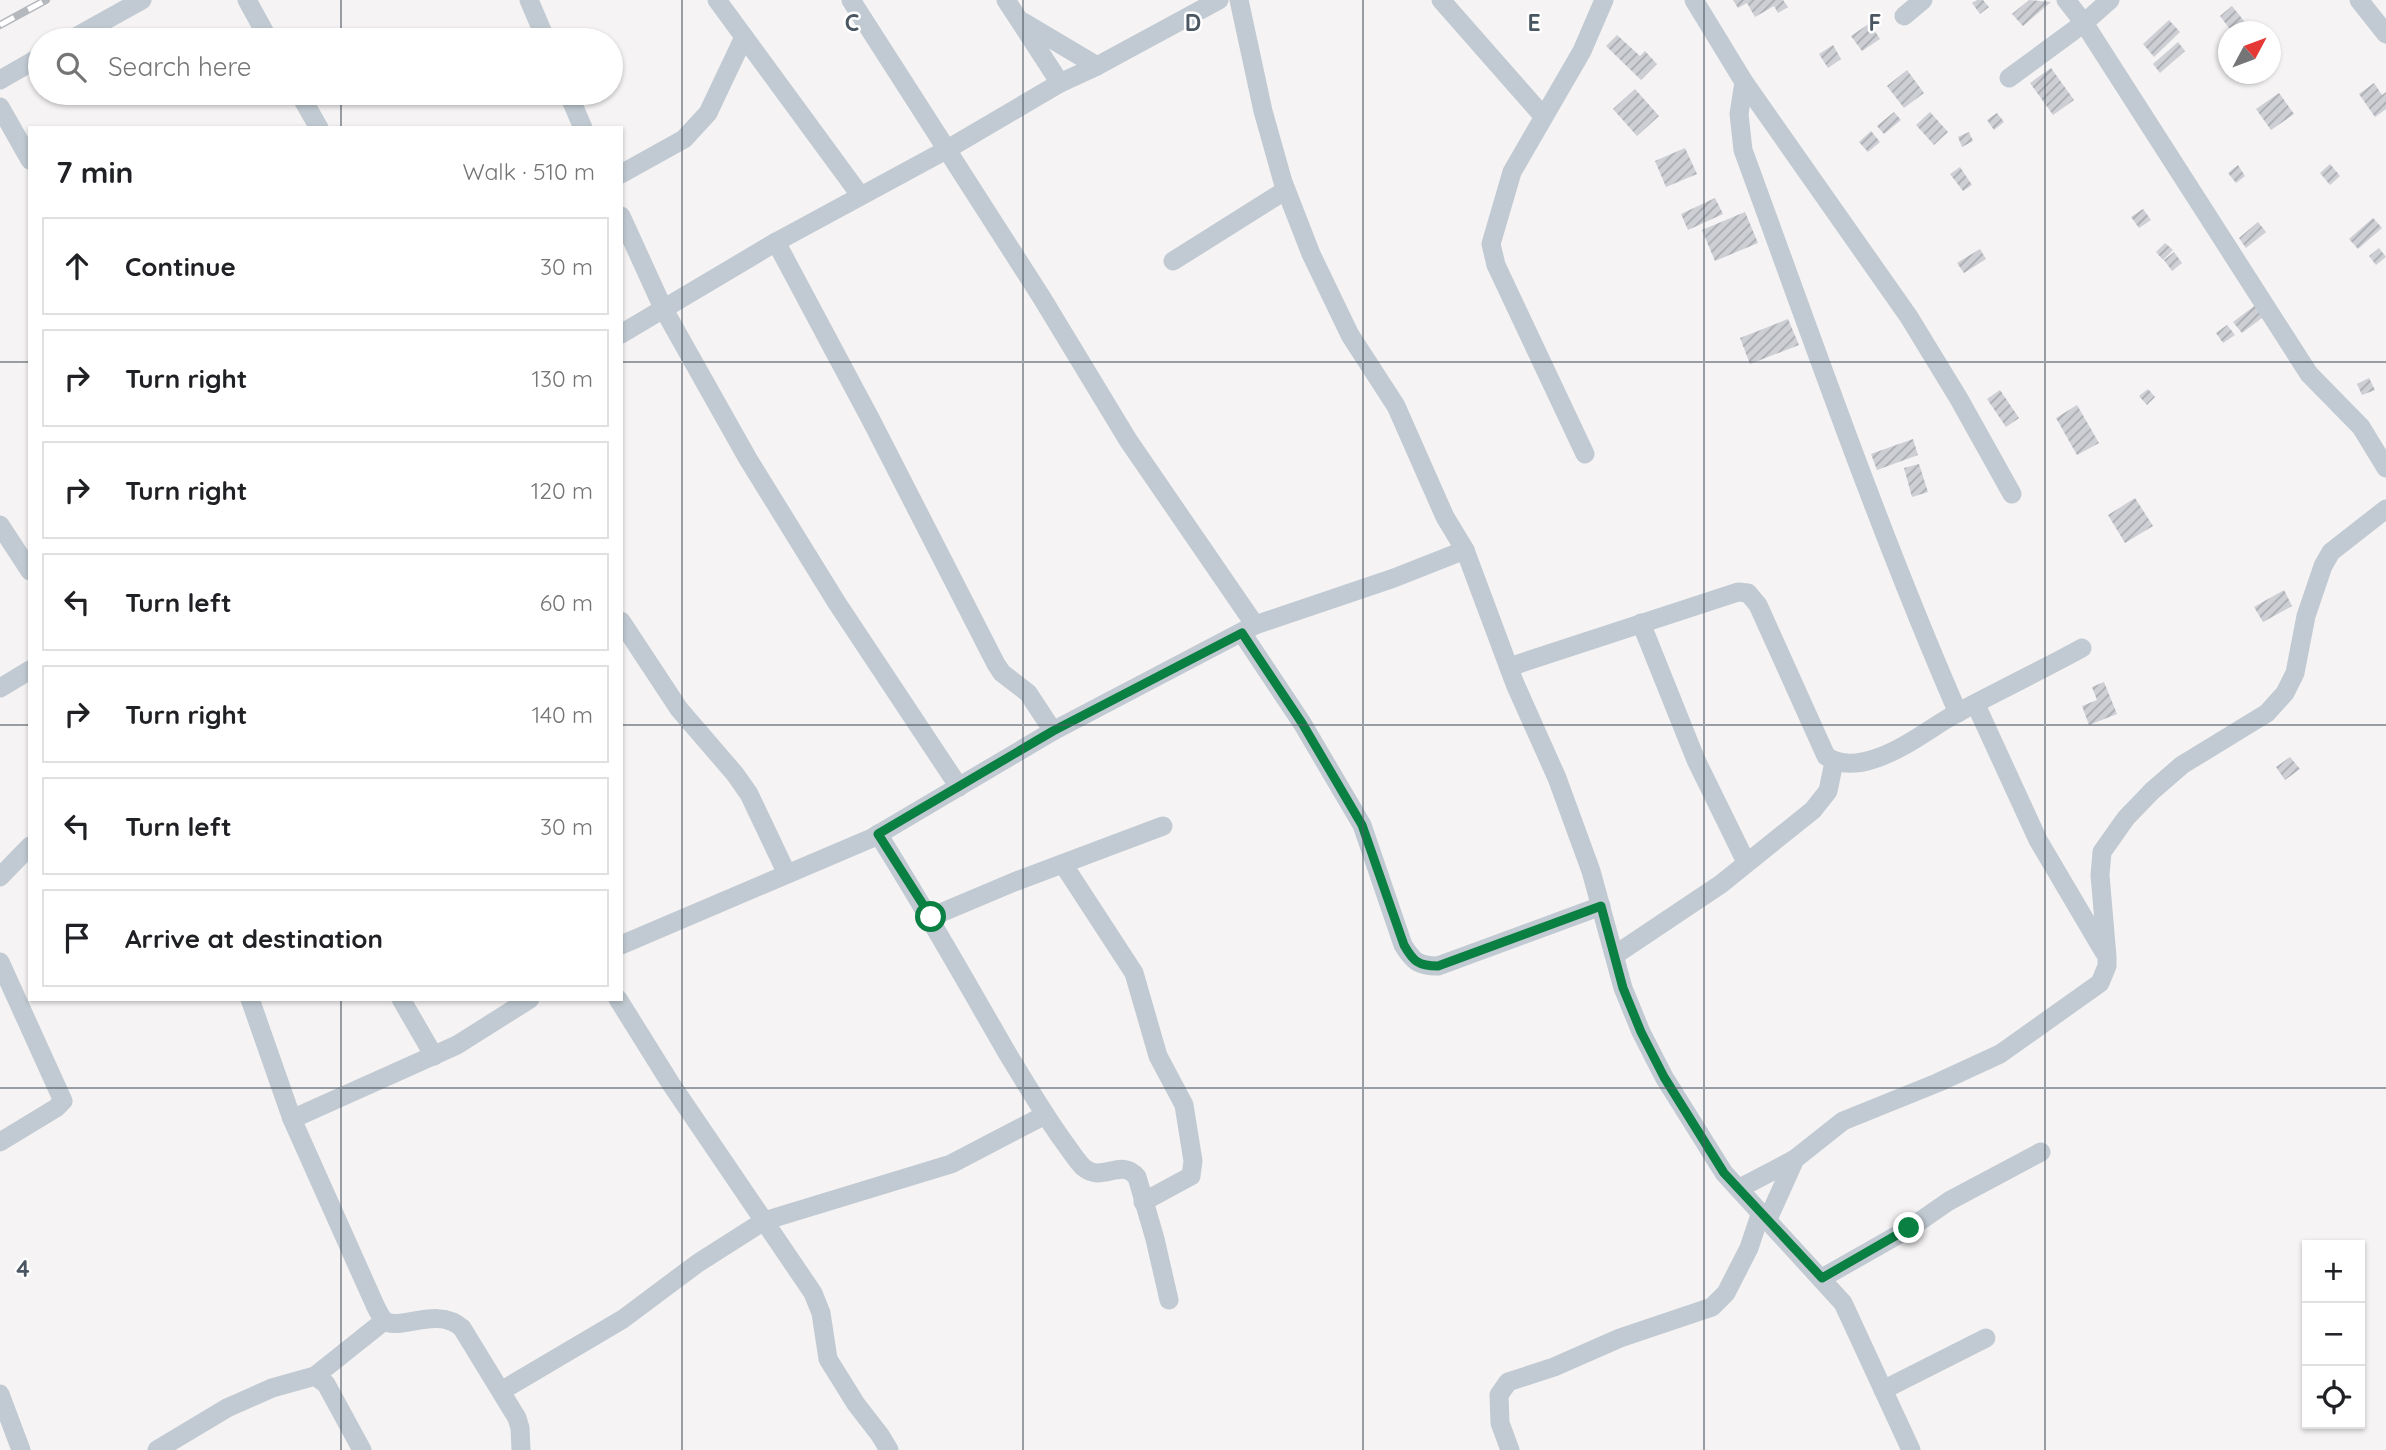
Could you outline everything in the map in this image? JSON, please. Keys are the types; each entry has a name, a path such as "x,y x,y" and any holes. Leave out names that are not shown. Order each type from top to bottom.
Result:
{"street":[{"path":"92,28 142,0"},
{"path":"247,0 262,28"},
{"path":"528,0 541,28"},
{"path":"717,0 860,195"},
{"path":"851,0 1249,629 1362,825 1404,945 1413,960 1422,966 1438,966 1601,906"},
{"path":"1006,0 1060,83"},
{"path":"623,333 776,242 946,150 1060,83 1219,0"},
{"path":"1239,0 1263,111 1286,190 1311,254 1350,335 1396,406 1445,517 1465,550 1591,870 1623,988 1632,1010 1664,1077 1724,1173 1843,1303 1911,1450"},
{"path":"1441,0 1543,116"},
{"path":"1585,454 1496,265 1491,244 1512,172 1583,51 1604,0"},
{"path":"1694,0 1744,82 1909,317 2012,494"},
{"path":"1904,16 1923,0"},
{"path":"2066,0 2084,23 2309,374 2361,427 2386,468"},
{"path":"2008,78 2084,23 2110,0"},
{"path":"2359,0 2386,34"},
{"path":"1018,19 1097,66"},
{"path":"623,173 684,139 708,113 744,37"},
{"path":"0,80 28,64"},
{"path":"1744,82 1739,114 1744,150 1926,639 2107,957"},
{"path":"306,105 318,126"},
{"path":"573,105 582,126"},
{"path":"0,107 28,156"},
{"path":"1173,261 1286,190"},
{"path":"623,220 663,308 748,459 837,603 959,787"},
{"path":"776,242 996,664 1002,673 1028,693 1053,731"},
{"path":"1740,1188 1795,1159 1843,1121 2000,1054 2101,983 2107,957 2100,875 2102,852 2126,818 2152,791 2182,765 2267,713 2285,693 2295,673 2306,617 2323,566 2331,552 2386,509"},
{"path":"0,525 28,568"},
{"path":"623,943 878,834 1053,731 1249,629 1465,550"},
{"path":"1509,667 1738,592 1748,593 1758,605 1826,757 1845,765 1876,759 1902,747 1967,709 2081,649"},
{"path":"1642,623 1696,760 1746,862"},
{"path":"623,624 679,709 749,794 787,874"},
{"path":"0,688 28,671"},
{"path":"1615,956 1699,900 1813,810 1828,791 1834,762"},
{"path":"931,917 1014,882 1163,826"},
{"path":"878,834 931,917 970,989 1045,1115 1084,1168 1094,1174 1124,1168 1131,1170 1137,1177 1169,1300"},
{"path":"0,877 28,848"},
{"path":"1063,864 1134,973 1158,1056 1184,1105 1193,1161 1191,1176 1143,1202"},
{"path":"0,962 63,1101 0,1142"},
{"path":"251,1001 292,1119 384,1321 399,1324 430,1319 454,1321 462,1328 517,1418 521,1450"},
{"path":"402,1001 434,1056"},
{"path":"292,1119 457,1045 527,1001"},
{"path":"619,1001 671,1084 813,1293 821,1313 828,1359 889,1450"},
{"path":"501,1391 623,1319 689,1270 764,1221 951,1164 1045,1115"},
{"path":"1822,1278 1909,1228 1949,1201 2041,1152"},
{"path":"1510,1450 1500,1423 1499,1395 1507,1382 1555,1367 1632,1334 1712,1307 1726,1293 1795,1159"},
{"path":"157,1450 227,1408 272,1388 315,1376 384,1321"},
{"path":"1883,1390 1986,1338"},
{"path":"315,1376 326,1384 362,1450"},
{"path":"0,1394 21,1450"}],"building":[{"path":"1733,0 1783,0 1788,7 1778,13 1774,6 1755,17 1747,3 1738,8"},
{"path":"1983,0 1989,7 1980,14 1972,3"},
{"path":"2029,0 2051,2 2023,26 2012,14"},
{"path":"2232,6 2244,21 2224,21 2220,16"},
{"path":"2169,20 2180,32 2154,57 2143,44"},
{"path":"1870,23 1880,39 1862,51 1851,36"},
{"path":"1617,35 1640,56 1645,51 1657,64 1641,80 1606,46"},
{"path":"2178,42 2185,51 2160,73 2153,64"},
{"path":"1833,45 1841,59 1828,68 1819,54"},
{"path":"2051,68 2074,100 2053,115 2030,83"},
{"path":"1907,70 1924,93 1904,108 1887,86"},
{"path":"2374,83 2382,95 2386,92 2386,109 2375,117 2359,94"},
{"path":"1635,89 1659,116 1637,136 1613,109"},
{"path":"2279,93 2294,114 2271,130 2256,109"},
{"path":"1894,112 1901,120 1884,134 1877,126"},
{"path":"1930,112 1948,132 1934,145 1916,125"},
{"path":"1997,113 2004,122 1994,130 1987,120"},
{"path":"1871,131 1880,142 1868,152 1859,142"},
{"path":"1969,132 1973,141 1962,147 1958,137"},
{"path":"1685,148 1697,174 1666,187 1655,161"},
{"path":"2330,164 2340,176 2330,185 2320,173"},
{"path":"2238,165 2245,176 2236,183 2228,173"},
{"path":"1960,167 1972,185 1963,191 1950,174"},
{"path":"1715,198 1723,214 1688,230 1681,214"},
{"path":"2143,209 2151,220 2139,228 2131,217"},
{"path":"1745,212 1758,243 1715,261 1702,230"},
{"path":"2373,218 2382,228 2358,249 2349,239"},
{"path":"2258,222 2266,232 2246,248 2239,238"},
{"path":"2165,243 2173,250 2163,260 2156,252"},
{"path":"2379,248 2386,257 2376,265 2369,256"},
{"path":"1980,249 1986,259 1964,273 1957,263"},
{"path":"2174,252 2182,263 2172,271 2164,260"},
{"path":"2257,304 2266,315 2242,333 2233,322"},
{"path":"1788,319 1799,345 1750,364 1740,338"},
{"path":"2227,325 2235,335 2223,343 2216,333"},
{"path":"2369,378 2375,390 2362,395 2357,384"},
{"path":"2148,389 2155,397 2147,405 2139,396"},
{"path":"2000,390 2019,418 2006,427 1987,399"},
{"path":"2077,405 2099,443 2077,455 2056,418"},
{"path":"1913,439 1918,455 1877,470 1871,454"},
{"path":"1919,464 1928,492 1912,497 1904,468"},
{"path":"2135,498 2153,526 2125,543 2108,515"},
{"path":"2284,590 2292,606 2263,622 2254,607"},
{"path":"2104,682 2117,714 2089,725 2082,706 2097,700 2092,687"},
{"path":"2290,757 2300,769 2285,780 2276,767"}],"railway":[{"path":"0,25 46,0"}],"route":[{"path":"931,917 878,834 1053,731 1242,633 1302,723 1362,825 1404,945 1413,960 1422,966 1438,966 1601,906 1623,988 1664,1077 1724,1173 1806,1262 1822,1278 1909,1228"}]}
